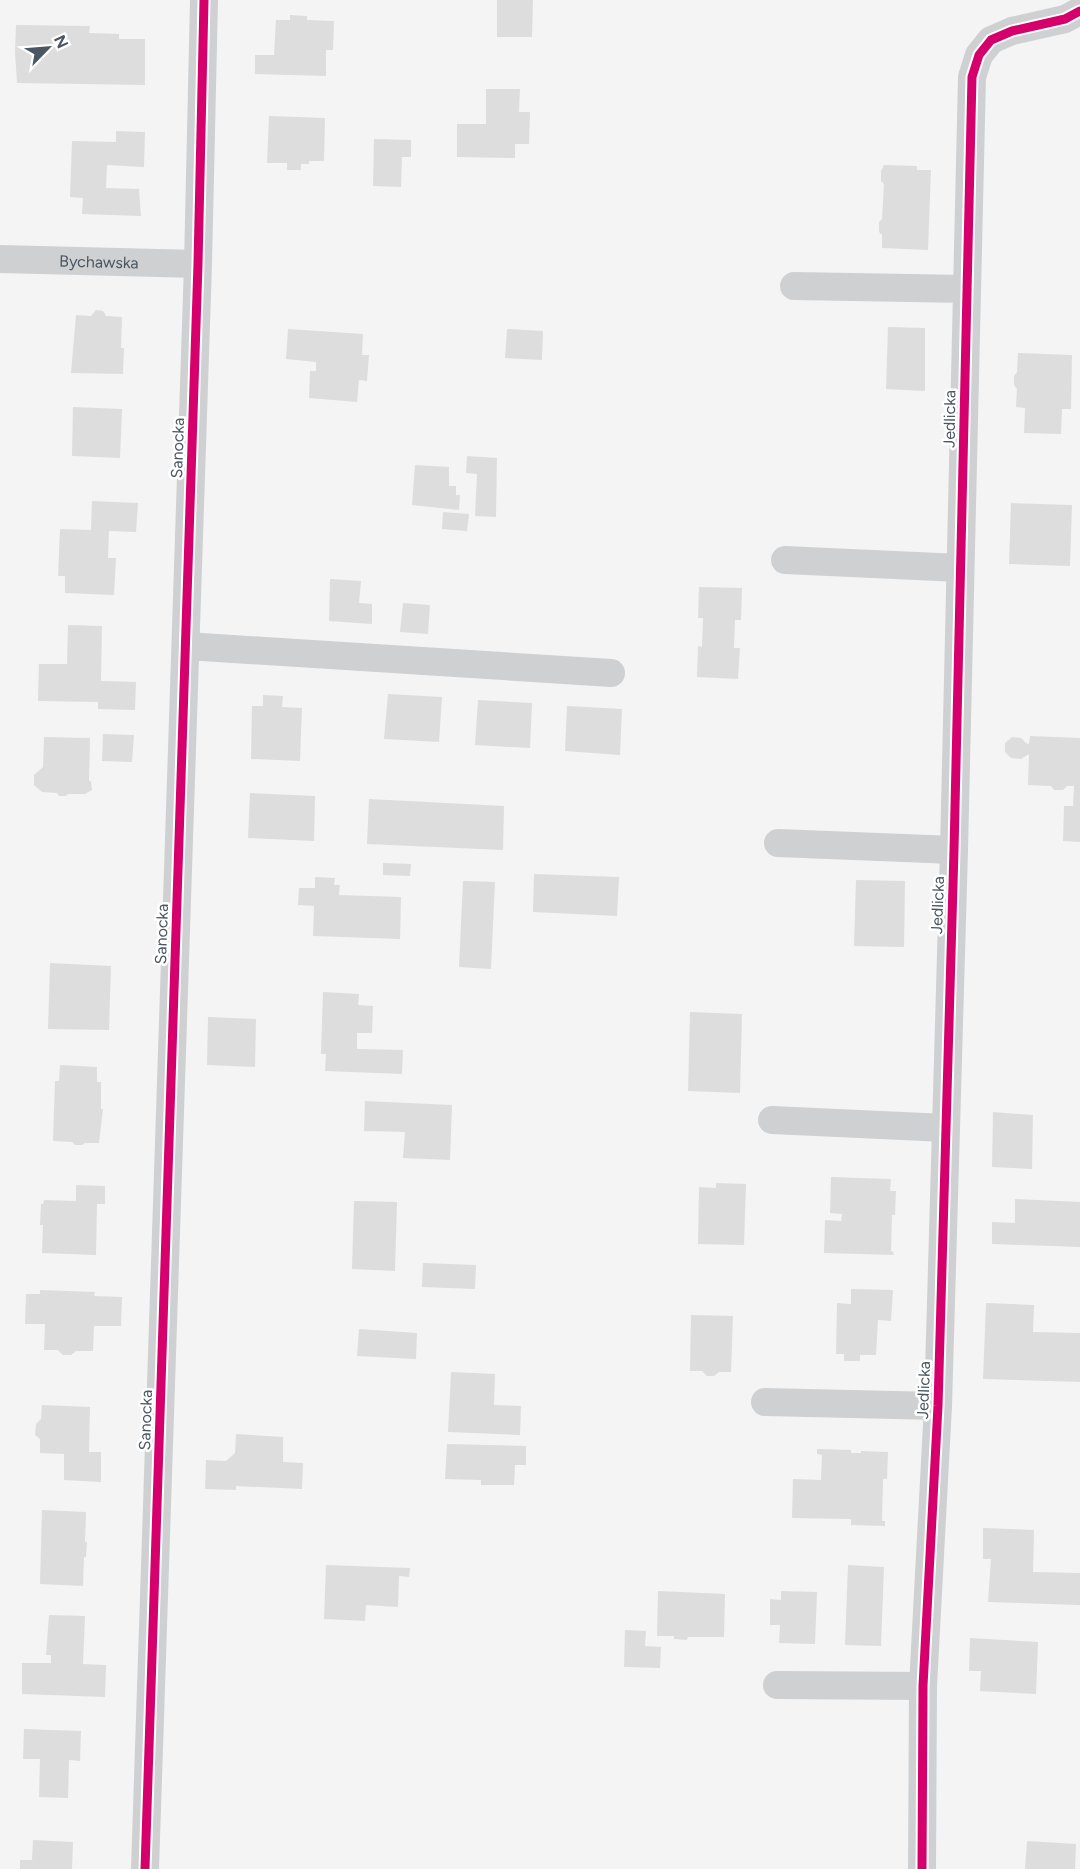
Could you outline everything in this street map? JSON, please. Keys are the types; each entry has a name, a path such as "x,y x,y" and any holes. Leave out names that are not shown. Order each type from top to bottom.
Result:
{"street":[{"name":"Sanocka","path":"145,1869 186,646 204,0"},
{"name":"Jedlicka","path":"922,1869 923,1686 938,1406 972,77 979,55 991,40 1012,31 1065,19 1080,11"},
{"name":"Bychawska","path":"0,259 198,264"},
{"path":"794,286 967,289"},
{"path":"785,560 960,568"},
{"path":"186,646 611,673"},
{"path":"778,843 954,850"},
{"path":"772,1120 946,1128"},
{"path":"765,1402 938,1406"},
{"path":"777,1685 923,1686"}],"building":[{"path":"497,0 533,0 532,37 497,37"},
{"path":"290,15 307,16 307,20 334,21 333,50 326,50 326,76 255,74 255,55 274,55 276,20 290,20"},
{"path":"16,25 90,26 89,33 119,34 119,39 145,39 145,85 17,83"},
{"path":"486,89 520,89 519,112 530,112 529,144 515,144 515,158 457,157 457,124 486,124"},
{"path":"269,116 325,118 324,161 309,161 309,164 301,164 301,170 287,170 287,163 267,163"},
{"path":"116,131 145,132 144,167 107,165 106,188 139,189 141,216 82,214 83,198 70,197 72,141 116,142"},
{"path":"374,139 411,140 411,157 402,157 401,187 373,186"},
{"path":"884,165 917,166 917,170 931,170 928,250 882,248 879,222 882,219 884,184 881,181 881,171"},
{"path":"96,310 103,311 106,316 122,317 123,374 71,373 76,315 91,316"},
{"path":"888,327 925,328 925,391 886,389"},
{"path":"288,329 363,334 362,355 369,355 367,381 359,380 357,402 309,398 310,371 316,371 316,362 286,359"},
{"path":"507,329 543,331 542,360 505,358"},
{"path":"1018,353 1072,355 1071,409 1062,409 1061,434 1024,433 1025,408 1016,407 1017,389 1014,385"},
{"path":"73,407 122,409 120,458 72,456"},
{"path":"467,456 497,458 496,517 475,516 477,474 466,473"},
{"path":"415,465 449,467 449,486 456,486 456,495 460,495 459,510 412,505"},
{"path":"92,501 138,503 136,532 109,531 108,558 116,558 114,595 65,593 65,576 58,576 60,529 91,530"},
{"path":"1011,503 1072,505 1070,566 1009,564"},
{"path":"443,512 469,514 467,531 442,529"},
{"path":"330,579 361,581 359,603 372,604 372,624 329,621"},
{"path":"699,587 742,588 741,620 735,620 734,648 740,648 738,679 697,677 698,646 702,647 703,618 698,618"},
{"path":"403,603 430,605 428,634 400,632"},
{"path":"68,625 102,626 101,681 136,682 135,710 98,709 98,702 38,701 39,664 67,664"},
{"path":"388,694 442,697 439,742 384,739"},
{"path":"263,695 283,696 282,707 302,708 300,761 251,759 252,706 263,706"},
{"path":"478,700 532,703 530,748 475,745"},
{"path":"567,706 622,709 620,755 565,751"},
{"path":"103,734 134,735 132,762 102,761"},
{"path":"1030,736 1080,738 1080,842 1063,841 1064,806 1073,806 1074,786 1054,790 1051,786 1028,785 1029,754 1021,759 1011,758 1005,752 1005,743 1012,737 1021,738 1029,744"},
{"path":"44,737 90,738 89,780 92,790 85,794 59,796 57,793 42,792 34,785 34,775 43,767"},
{"path":"250,793 315,796 314,841 248,838"},
{"path":"369,799 504,806 503,850 367,844"},
{"path":"383,863 411,864 410,876 383,875"},
{"path":"534,874 619,877 617,916 533,912"},
{"path":"315,877 335,878 334,885 340,885 339,895 401,897 400,939 313,936 314,906 298,905 299,888 315,888"},
{"path":"856,880 905,881 904,947 854,946"},
{"path":"463,881 495,882 491,969 459,967"},
{"path":"50,963 111,966 109,1030 48,1029"},
{"path":"323,992 359,994 358,1005 373,1006 372,1033 357,1033 357,1049 403,1050 402,1074 325,1071 326,1054 321,1054"},
{"path":"690,1012 742,1014 740,1093 688,1091"},
{"path":"208,1017 256,1019 255,1067 207,1065"},
{"path":"60,1065 97,1067 97,1082 101,1082 101,1109 103,1109 99,1143 75,1145 72,1142 53,1141 55,1081 59,1081"},
{"path":"365,1101 452,1105 450,1160 403,1158 405,1132 364,1131"},
{"path":"993,1112 1033,1115 1032,1169 992,1167"},
{"path":"831,1177 891,1179 890,1191 896,1191 895,1215 892,1215 891,1251 894,1255 824,1253 825,1220 841,1221 842,1214 830,1213"},
{"path":"716,1183 746,1184 744,1245 698,1244 699,1187 716,1188"},
{"path":"76,1185 105,1186 105,1204 97,1204 96,1255 42,1253 41,1204 44,1200 76,1201"},
{"path":"1015,1199 1080,1202 1080,1247 992,1244 992,1222 1015,1223"},
{"path":"354,1201 397,1202 395,1271 352,1269"},
{"path":"423,1263 476,1265 475,1289 422,1287"},
{"path":"851,1289 893,1290 891,1321 878,1320 876,1355 860,1355 860,1361 844,1361 844,1354 836,1354 837,1303 851,1304"},
{"path":"40,1290 95,1292 94,1296 122,1297 121,1326 94,1326 93,1351 76,1351 71,1355 63,1355 58,1350 44,1350 45,1324 25,1324 26,1294 40,1294"},
{"path":"986,1303 1034,1305 1033,1332 1080,1333 1080,1382 983,1379"},
{"path":"691,1315 733,1316 731,1372 719,1372 714,1376 707,1376 702,1371 690,1371"},
{"path":"359,1329 417,1333 416,1359 357,1356"},
{"path":"451,1372 495,1374 494,1405 521,1406 520,1435 448,1432"},
{"path":"42,1405 90,1407 89,1452 101,1452 101,1482 64,1480 64,1454 40,1453 40,1439 35,1435 36,1424 41,1419"},
{"path":"236,1434 283,1437 283,1462 303,1463 302,1489 236,1486 236,1490 205,1489 206,1460 226,1461 235,1453"},
{"path":"447,1444 526,1446 526,1465 515,1465 514,1485 481,1485 481,1480 445,1479"},
{"path":"817,1449 851,1450 851,1453 888,1452 887,1479 883,1479 882,1521 885,1521 885,1526 851,1525 851,1519 792,1518 793,1479 821,1480 822,1455 817,1454"},
{"path":"42,1510 86,1512 85,1542 87,1542 83,1586 40,1584"},
{"path":"983,1528 1034,1530 1033,1572 1080,1573 1080,1605 988,1602 991,1559 983,1559"},
{"path":"326,1565 410,1568 409,1577 399,1576 398,1607 366,1605 365,1621 324,1619"},
{"path":"848,1565 884,1567 881,1646 845,1645"},
{"path":"658,1591 725,1594 724,1637 688,1637 687,1640 674,1639 674,1636 657,1636"},
{"path":"781,1591 817,1592 815,1644 779,1643 780,1625 770,1625 770,1599 781,1600"},
{"path":"49,1615 85,1616 83,1664 106,1665 105,1697 22,1694 22,1663 51,1663 51,1655 46,1655"},
{"path":"625,1630 646,1631 645,1646 661,1647 660,1668 624,1667"},
{"path":"970,1638 1038,1642 1036,1694 980,1691 981,1671 969,1671"},
{"path":"24,1729 81,1731 80,1761 69,1760 68,1798 39,1797 40,1759 23,1759"},
{"path":"33,1840 73,1842 72,1869 20,1869 20,1860 32,1860"},
{"path":"1027,1841 1076,1844 1075,1869 1025,1869"}],"cycle path":[{"path":"145,1869 198,264 204,0"},
{"path":"922,1869 923,1686 938,1406 972,77 979,55 991,40 1012,31 1065,19 1080,11"}]}
